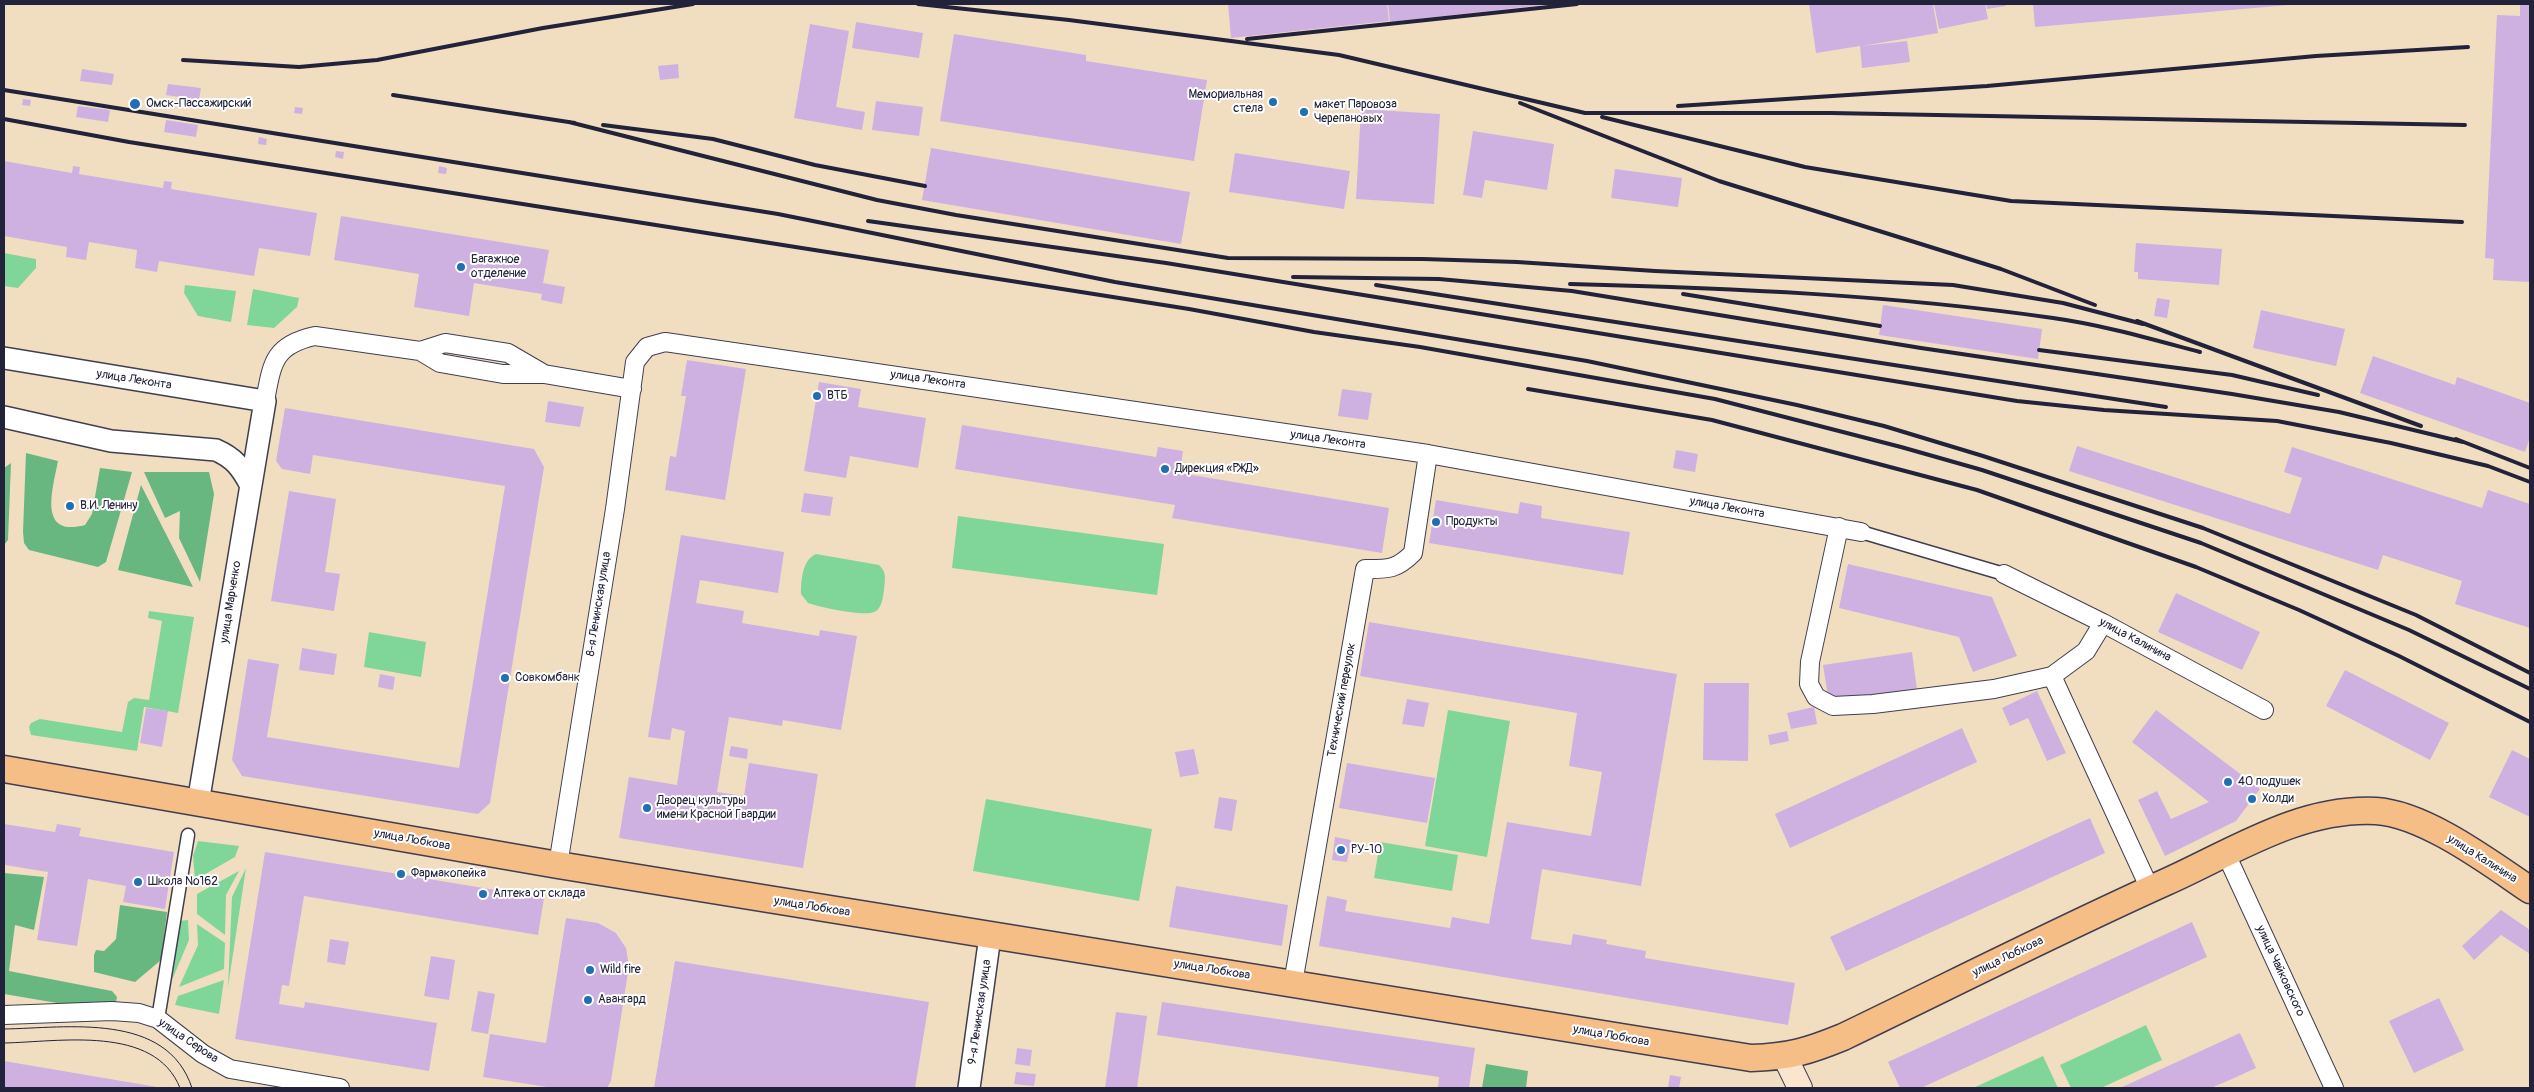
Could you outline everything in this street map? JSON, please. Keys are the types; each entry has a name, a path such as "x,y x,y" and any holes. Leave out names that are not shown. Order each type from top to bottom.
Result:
{"main road":[{"name":"улица Лобкова","path":"4,769 558,865 1751,1058 1785,1057 1814,1049 2150,889 2310,818 2333,813 2376,811"},
{"name":"улица Калинина","path":"2376,811 2401,816 2432,828 2530,890"},
{"path":"1785,1057 1800,1088"}],"street":[{"path":"265,401 272,365 282,350 299,339 315,336 420,351 445,343 508,352 544,374 632,389"},
{"name":"улица Леконта","path":"647,347 665,342 1428,454 1840,526 2004,574"},
{"name":"8-я Ленинская улица","path":"558,865 636,362 647,347"},
{"name":"улица Леконта","path":"4,358 265,401"},
{"name":"улица Марченко","path":"198,803 265,401"},
{"path":"4,417 111,441 216,450 231,456 240,466 250,484"},
{"name":"Технический переулок","path":"1293,983 1365,569 1390,569 1403,563 1413,553 1428,454"},
{"path":"1840,526 1810,662 1809,684 1816,696 1834,706 1872,704 1994,689 2052,676 2086,651 2103,622"},
{"name":"улица Калинина","path":"2004,574 2103,622 2264,710"},
{"path":"2052,676 2150,889"},
{"path":"158,1019 188,835"},
{"name":"улица Чайковского","path":"2226,854 2334,1088"},
{"name":"9-я Ленинская улица","path":"969,1088 990,936"},
{"name":"улица Серова","path":"4,1015 112,1011 139,1013 158,1019 203,1054 230,1069 340,1088"}],"green space":[{"path":"4,253 36,259 36,268 18,288 4,286"},
{"path":"185,285 236,291 231,322 198,316 184,293"},
{"path":"253,289 299,298 297,307 274,328 247,325"},
{"path":"26,453 58,461 53,484 52,508 54,518 60,524 70,527 85,525 92,514 100,468 132,472 106,562 98,567 29,550 24,543 23,532"},
{"path":"11,463 8,540 4,545 4,468"},
{"path":"144,472 209,472 214,494 200,582 179,538 180,511 165,518"},
{"path":"141,485 193,587 118,570"},
{"path":"958,516 1164,544 1157,595 952,568"},
{"path":"816,554 879,565 883,570 885,580 883,599 878,609 871,613 853,613 808,603 801,594 802,577 808,561"},
{"path":"149,611 194,617 178,713 144,707 137,751 31,735 29,727 31,723 40,719 122,732 128,702 134,698 149,700 162,621 148,618"},
{"path":"369,632 426,642 421,677 364,667"},
{"path":"1448,710 1510,721 1487,857 1425,846"},
{"path":"986,799 1152,829 1139,901 973,871"},
{"path":"198,841 239,846 235,857 195,880 193,856"},
{"path":"1380,842 1458,855 1452,891 1374,878"},
{"path":"246,868 228,987 232,897"},
{"path":"239,871 226,895 225,935 197,914 197,894"},
{"path":"4,873 44,877 34,930 15,925 9,971 112,991 117,997 115,1007 69,1005 4,994"},
{"path":"120,905 167,912 161,960 135,982 94,972 94,955 96,950 104,951 116,939"},
{"path":"188,920 189,940 169,987 180,921"},
{"path":"197,924 225,943 224,969 179,987 198,945"},
{"path":"224,980 219,1014 175,1005 178,996"},
{"path":"2146,1025 2162,1060 2101,1088 2071,1088 2060,1065"},
{"path":"2043,1056 2058,1088 1973,1088"},
{"path":"1486,1064 1528,1071 1526,1088 1482,1088"}],"building":[{"path":"1228,4 1387,4 1389,21 1231,38"},
{"path":"1388,4 1543,4 1543,5 1390,22"},
{"path":"1809,4 1933,4 1938,33 1862,46 1907,41 1910,62 1862,68 1860,46 1816,53"},
{"path":"1934,4 1985,4 1988,19 1939,29"},
{"path":"1986,4 2005,4 2006,6 1987,9"},
{"path":"2033,4 2289,4 2289,5 2035,27"},
{"path":"2520,4 2530,4 2530,282 2493,280 2494,259 2485,258 2497,15 2520,16"},
{"path":"856,22 923,33 919,58 852,48"},
{"path":"810,24 849,31 836,107 865,112 862,130 794,118"},
{"path":"954,34 1086,55 1086,61 1207,80 1194,161 940,121"},
{"path":"678,64 679,78 660,80 658,66"},
{"path":"82,69 114,74 112,85 80,81"},
{"path":"168,84 201,88 199,100 166,95"},
{"path":"23,99 31,100 30,106 22,105"},
{"path":"876,101 923,107 919,136 872,130"},
{"path":"78,106 110,110 108,122 76,117"},
{"path":"295,107 303,108 302,114 294,113"},
{"path":"1361,109 1440,114 1434,204 1356,199"},
{"path":"166,120 198,125 196,137 164,132"},
{"path":"1473,131 1554,144 1547,190 1485,180 1482,198 1463,195"},
{"path":"259,137 267,139 266,145 258,144"},
{"path":"931,148 1190,192 1181,244 922,200"},
{"path":"336,151 344,152 343,159 335,157"},
{"path":"1235,153 1350,171 1344,209 1229,192"},
{"path":"4,161 72,173 73,166 80,167 79,174 163,188 164,181 172,182 171,189 317,213 310,256 259,248 254,276 159,261 157,272 135,268 137,250 89,242 86,260 66,257 67,247 4,236"},
{"path":"439,166 447,168 446,174 438,173"},
{"path":"1615,169 1682,178 1678,207 1611,198"},
{"name":"Багажное отделение","path":"341,216 549,250 543,283 565,287 562,304 541,300 542,294 474,283 469,316 414,307 419,274 334,260"},
{"path":"2136,243 2222,249 2219,285 2138,279 2138,272 2134,272"},
{"path":"2157,298 2170,300 2167,318 2154,316"},
{"path":"1883,305 2042,329 2038,359 1879,335"},
{"path":"2261,310 2345,329 2336,366 2253,348"},
{"path":"2373,356 2455,385 2457,377 2530,403 2530,437 2525,452 2360,393"},
{"path":"687,360 746,369 725,500 665,490 670,456 676,457 686,396 681,396"},
{"path":"819,382 861,389 858,407 926,418 918,468 850,456 846,478 804,471"},
{"path":"1342,389 1372,393 1368,420 1338,416"},
{"path":"548,401 584,407 580,427 545,422"},
{"path":"285,408 534,449 544,467 490,803 478,814 242,776 232,760 248,659 279,664 267,737 459,768 505,486 313,455 310,474 282,469 276,461"},
{"path":"962,425 1156,457 1158,447 1183,451 1180,473 1389,508 1382,553 1172,518 1175,505 955,469"},
{"path":"2077,446 2290,514 2302,478 2284,472 2292,447 2482,508 2488,490 2530,504 2530,628 2455,604 2462,581 2383,555 2378,570 2069,471"},
{"path":"1676,450 1698,454 1695,472 1673,468"},
{"path":"289,491 336,499 325,572 340,574 334,611 271,601"},
{"path":"804,493 833,497 830,516 801,512"},
{"path":"1436,500 1518,514 1520,502 1542,506 1541,518 1630,532 1623,575 1429,543"},
{"path":"681,535 784,552 778,593 700,580 696,603 744,611 742,623 819,636 820,630 857,636 841,730 783,720 782,726 729,717 717,792 744,796 749,763 818,774 803,868 619,838 629,777 677,785 685,731 672,728 670,740 648,737"},
{"path":"1848,564 1992,597 2017,656 1973,672 1959,637 1839,608"},
{"path":"2176,593 2260,632 2242,670 2158,632"},
{"path":"1369,622 1677,674 1641,886 1542,869 1531,939 1571,945 1573,934 1607,940 1606,944 1646,951 1645,958 1795,983 1788,1025 1319,946 1327,896 1347,900 1345,911 1450,928 1452,917 1489,924 1507,822 1591,836 1602,772 1569,766 1577,713 1360,676"},
{"path":"302,648 337,654 334,675 299,670"},
{"path":"1912,652 1917,690 1829,703 1823,665"},
{"path":"2345,670 2449,723 2430,760 2326,706"},
{"path":"380,674 395,677 393,690 378,687"},
{"path":"1704,683 1749,683 1748,761 1703,760"},
{"path":"2037,691 2066,753 2047,761 2028,718 2010,726 2002,708"},
{"path":"1407,699 1429,703 1424,727 1402,724"},
{"path":"1814,707 1817,724 1791,729 1787,713"},
{"path":"146,708 168,711 162,747 140,743"},
{"path":"2156,710 2260,789 2236,821 2165,856 2138,800 2157,791 2171,819 2209,802 2132,742"},
{"path":"1962,728 1977,762 1790,848 1775,814"},
{"path":"1787,731 1789,741 1770,745 1768,735"},
{"path":"731,746 748,749 747,759 729,756"},
{"path":"1194,749 1199,774 1180,777 1175,752"},
{"path":"2512,750 2530,759 2530,817 2489,797"},
{"path":"1347,763 1435,778 1427,823 1339,808"},
{"path":"1219,797 1237,800 1232,831 1214,828"},
{"path":"2090,818 2105,853 1846,971 1830,937"},
{"name":"Школа №162","path":"4,824 55,832 57,824 81,828 79,836 174,852 165,909 123,902 126,886 88,879 77,946 37,940 48,872 5,865 4,869"},
{"name":"РУ-10","path":"1335,837 1351,840 1347,862 1332,860"},
{"path":"265,852 544,898 538,935 304,896 289,986 282,985 279,1004 304,1008 305,1002 437,1023 429,1071 235,1039"},
{"path":"1176,886 1288,905 1282,946 1169,927"},
{"path":"2501,910 2530,930 2530,954 2501,935 2474,960 2462,946"},
{"name":"Авангард","path":"566,918 598,923 616,933 626,948 629,966 611,1081 607,1088 553,1088 483,1077 490,1034 546,1043"},
{"path":"2192,922 2207,957 1921,1088 1900,1088 1888,1062"},
{"path":"330,939 349,942 345,965 327,962"},
{"path":"431,956 455,960 449,1000 424,996"},
{"path":"675,961 929,1002 915,1088 654,1088"},
{"path":"478,991 495,994 488,1034 471,1031"},
{"path":"2439,998 2464,1050 2414,1073 2389,1021"},
{"path":"1162,1002 1475,1048 1469,1088 1438,1088 1439,1077 1157,1035"},
{"path":"1116,1012 1147,1016 1137,1088 1105,1088"},
{"path":"2240,1033 2256,1068 2232,1079 2211,1088 2120,1088"},
{"path":"1017,1048 1032,1050 1030,1066 1015,1064"},
{"path":"4,1061 157,1087 157,1088 4,1088"},
{"path":"1016,1072 1036,1074 1034,1086 1014,1084"},
{"path":"1670,1075 1681,1077 1679,1088 1668,1088"}],"tram line":[{"path":"4,1029 85,1027 112,1029 138,1035 161,1046 179,1063 192,1088"},
{"path":"4,1043 77,1040 103,1041 128,1045 150,1054 168,1068 180,1088"}],"railway":[{"path":"183,60 299,67 377,60 543,28 693,4"},
{"path":"918,4 1069,20 1339,55 1585,113 1831,113 2465,125"},
{"path":"1247,39 1577,4"},
{"path":"1678,106 1987,86 2316,56 2468,47"},
{"path":"4,90 778,214 1115,282 1587,361 1797,405 1884,426 1983,456 2203,528 2416,615 2530,673"},
{"path":"393,95 575,123"},
{"path":"1520,103 1719,181 2001,269 2095,305"},
{"path":"1602,117 1805,167 2011,201 2462,222"},
{"path":"4,119 129,142 1189,309 1314,332 1420,347 1715,399 1982,470 2201,543 2409,630 2530,689"},
{"path":"569,122 877,200 956,215 1228,258 1423,259 1517,262 1655,271 1953,285 2063,303 2143,324"},
{"path":"603,125 713,139 815,165 925,186"},
{"path":"868,221 1166,263 2017,401 2104,410 2277,421 2391,443 2488,466 2530,482"},
{"path":"1293,277 1439,279 1572,291 1921,348 2232,394 2339,412 2463,442"},
{"path":"1570,284 1751,290 1872,298 1993,310 2090,324 2200,352"},
{"path":"1376,285 2166,407"},
{"path":"1683,294 1880,326"},
{"path":"2137,321 2421,426"},
{"path":"2039,350 2232,375 2318,395"},
{"path":"1528,389 1712,420 1977,490 2196,567 2299,610 2399,656 2530,722"},
{"path":"2456,439 2530,468"}],"place":[{"name":"Мемориальная стела","path":"1273,102"},
{"name":"Омск-Пассажирский","path":"135,104"},
{"name":"макет Паровоза Черепановых","path":"1304,112"},
{"name":"Багажное отделение","path":"461,267"},
{"name":"ВТБ","path":"817,396"},
{"name":"Дирекция «РЖД»","path":"1165,469"},
{"name":"В.И. Ленину","path":"70,506"},
{"name":"Продукты","path":"1436,522"},
{"name":"Совкомбанк","path":"505,678"},
{"name":"40 подушек","path":"2228,782"},
{"name":"Холди","path":"2252,799"},
{"name":"Дворец культуры имени Красной Гвардии","path":"647,808"},
{"name":"РУ-10","path":"1341,850"},
{"name":"Фармакопейка","path":"401,874"},
{"name":"Школа №162","path":"138,882"},
{"name":"Аптека от склада","path":"483,894"},
{"name":"Wild fire","path":"590,970"},
{"name":"Авангард","path":"588,1000"}]}
